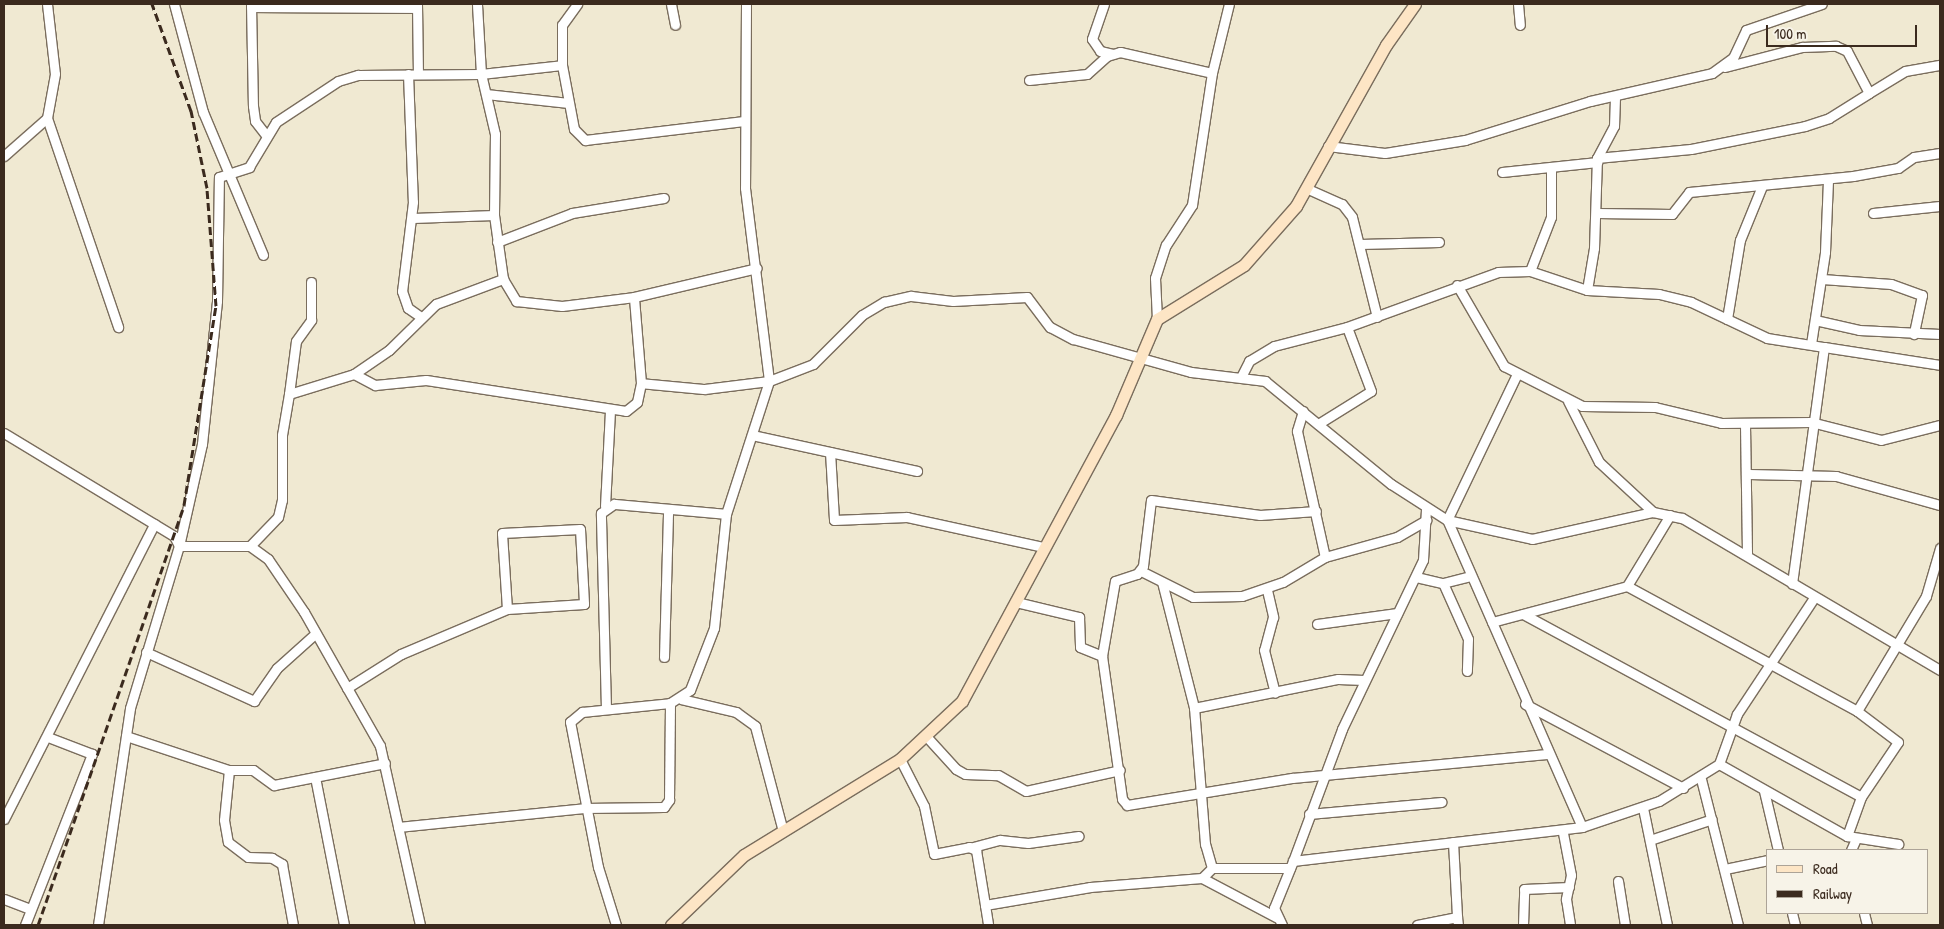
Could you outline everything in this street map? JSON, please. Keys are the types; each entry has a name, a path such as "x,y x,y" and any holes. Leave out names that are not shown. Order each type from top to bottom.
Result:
{"main road":[{"path":"671,925 744,855 900,759 962,701 1016,602 1043,547 1116,415 1157,319 1244,265 1308,189 1328,146 1415,4"}],"street":[{"path":"47,4 54,74 47,118 118,327"},
{"path":"174,4 204,112 231,172 263,255"},
{"path":"477,4 481,74 495,134 494,215 503,279 509,294 525,305 570,305 634,297 757,268"},
{"path":"578,4 567,8 561,39 562,65 574,129 585,140 744,121"},
{"path":"671,4 674,25"},
{"path":"616,925 584,808 570,722 582,712 670,703 680,699 690,690 714,628 726,514 769,381 757,268 745,188 746,4"},
{"path":"1104,4 1092,39 1100,51 1212,73"},
{"path":"1157,319 1155,278 1166,245 1192,205 1212,73 1229,4"},
{"path":"1518,4 1520,25"},
{"path":"1725,67 1746,30 1822,4"},
{"path":"266,135 255,121 253,106 251,5 417,6 418,74"},
{"path":"1328,146 1385,153 1425,148 1802,47 1836,46 1847,51 1869,93"},
{"path":"1029,80 1087,74 1113,54"},
{"path":"98,925 126,736 146,652 179,546 202,444 217,301 217,183 231,172 255,161 266,135 289,111 338,81 358,75 481,74 562,65"},
{"path":"1502,172 1551,170 1597,160 1691,149 1805,126 1830,118 1906,71 1940,65"},
{"path":"408,74 413,218 402,291 408,308 421,317"},
{"path":"486,94 569,103"},
{"path":"1587,290 1597,212 1597,160 1614,126 1615,96"},
{"path":"4,156 47,118"},
{"path":"1597,212 1672,214 1689,192 1828,180 1890,170 1914,157 1940,153"},
{"path":"1530,271 1551,217 1551,170"},
{"path":"1811,344 1822,279 1828,180"},
{"path":"1728,319 1740,240 1762,186"},
{"path":"1308,189 1342,204 1352,217 1377,317"},
{"path":"497,242 572,213 664,198"},
{"path":"1873,212 1940,206"},
{"path":"413,218 494,215"},
{"path":"1360,244 1439,242"},
{"path":"1242,375 1259,353 1377,317 1457,285 1498,272 1530,271 1587,290 1659,294 1692,302 1766,338 1940,365"},
{"path":"289,394 354,374 389,350 436,304 503,279"},
{"path":"1822,279 1892,284 1922,296 1914,334"},
{"path":"250,546 278,517 282,500 282,435 296,341 311,320 311,282"},
{"path":"1457,285 1491,351 1516,376 1568,401 1603,408 1664,408 1745,425 1811,422 1881,440 1940,426"},
{"path":"641,383 704,389 769,381 813,364 862,315 884,302 911,296 953,301 1027,297 1058,332 1139,359 1191,372 1242,375 1280,389 1318,424 1426,510 1447,520 1532,538 1653,512 1670,515 1747,553 1813,598 1940,670"},
{"path":"354,374 375,385 426,380 610,409 632,408 641,383 634,297"},
{"path":"1815,320 1859,330 1940,334"},
{"path":"1318,424 1371,391 1347,327"},
{"path":"1792,584 1811,422 1824,347"},
{"path":"1516,376 1447,520 1492,622 1525,704 1582,827"},
{"path":"1568,401 1599,462 1653,512"},
{"path":"606,709 601,513 605,506 610,409"},
{"path":"1303,411 1297,432 1316,511 1324,557"},
{"path":"1745,425 1749,474 1747,553"},
{"path":"4,433 174,536 179,546"},
{"path":"752,435 917,471"},
{"path":"830,452 834,520 907,517 1043,547"},
{"path":"1749,474 1806,472 1940,505"},
{"path":"1141,571 1149,503 1154,499 1260,515 1316,511"},
{"path":"605,506 726,514"},
{"path":"664,657 668,510"},
{"path":"1276,917 1277,897 1292,865 1323,775 1364,680 1423,560 1426,510"},
{"path":"1627,586 1670,515"},
{"path":"1426,520 1397,537 1324,557 1267,590 1215,599 1193,597 1141,571 1116,581 1102,656 1120,770 1122,798 1127,805 1323,775 1547,754"},
{"path":"4,819 48,738 154,524"},
{"path":"347,688 401,654 507,609 584,604 580,529 502,533 507,609"},
{"path":"179,546 250,546 285,580 347,688 386,762 398,827 420,925"},
{"path":"1858,712 1926,596 1940,548"},
{"path":"1416,577 1443,583 1471,576"},
{"path":"1162,582 1194,708 1205,844 1212,868"},
{"path":"1443,583 1468,639 1467,671"},
{"path":"1492,622 1627,586 1858,712 1898,742 1861,797 1851,837 1851,849"},
{"path":"1267,590 1274,617 1264,650 1275,693"},
{"path":"1202,878 1212,868 1292,865 1453,842 1563,833 1643,808 1701,779 1719,764 1730,728 1813,598"},
{"path":"1016,602 1079,618 1080,647 1102,656"},
{"path":"1317,624 1397,613"},
{"path":"1524,614 1730,728 1861,797"},
{"path":"146,652 254,701 277,668 316,633"},
{"path":"1194,708 1338,679 1364,680"},
{"path":"680,699 736,712 754,726 783,831"},
{"path":"398,827 584,808 667,805 670,703"},
{"path":"1525,704 1683,788"},
{"path":"925,735 956,769 965,774 998,775 1026,791 1120,770"},
{"path":"126,736 228,770 253,770 274,785 386,762"},
{"path":"25,925 92,754 88,748 48,738"},
{"path":"900,759 924,806 934,854 973,848 1000,840 1028,843 1079,836"},
{"path":"1719,764 1764,792 1851,837 1898,844"},
{"path":"228,770 224,820 228,842 248,857 272,858 282,864 293,925"},
{"path":"315,777 344,925"},
{"path":"1701,779 1738,925"},
{"path":"1764,792 1778,849"},
{"path":"1309,814 1441,802"},
{"path":"1643,808 1667,925"},
{"path":"1650,840 1712,819"},
{"path":"1563,833 1571,868 1569,887 1570,925"},
{"path":"1417,925 1458,921 1453,842"},
{"path":"973,848 988,925"},
{"path":"1725,869 1766,860"},
{"path":"985,904 1090,887 1202,878 1276,917 1282,925"},
{"path":"1618,882 1625,925"},
{"path":"1523,925 1524,889 1569,887"},
{"path":"4,899 30,909"}],"railway":[{"path":"38,925 184,505 216,306 207,188 191,111 152,4"}]}
